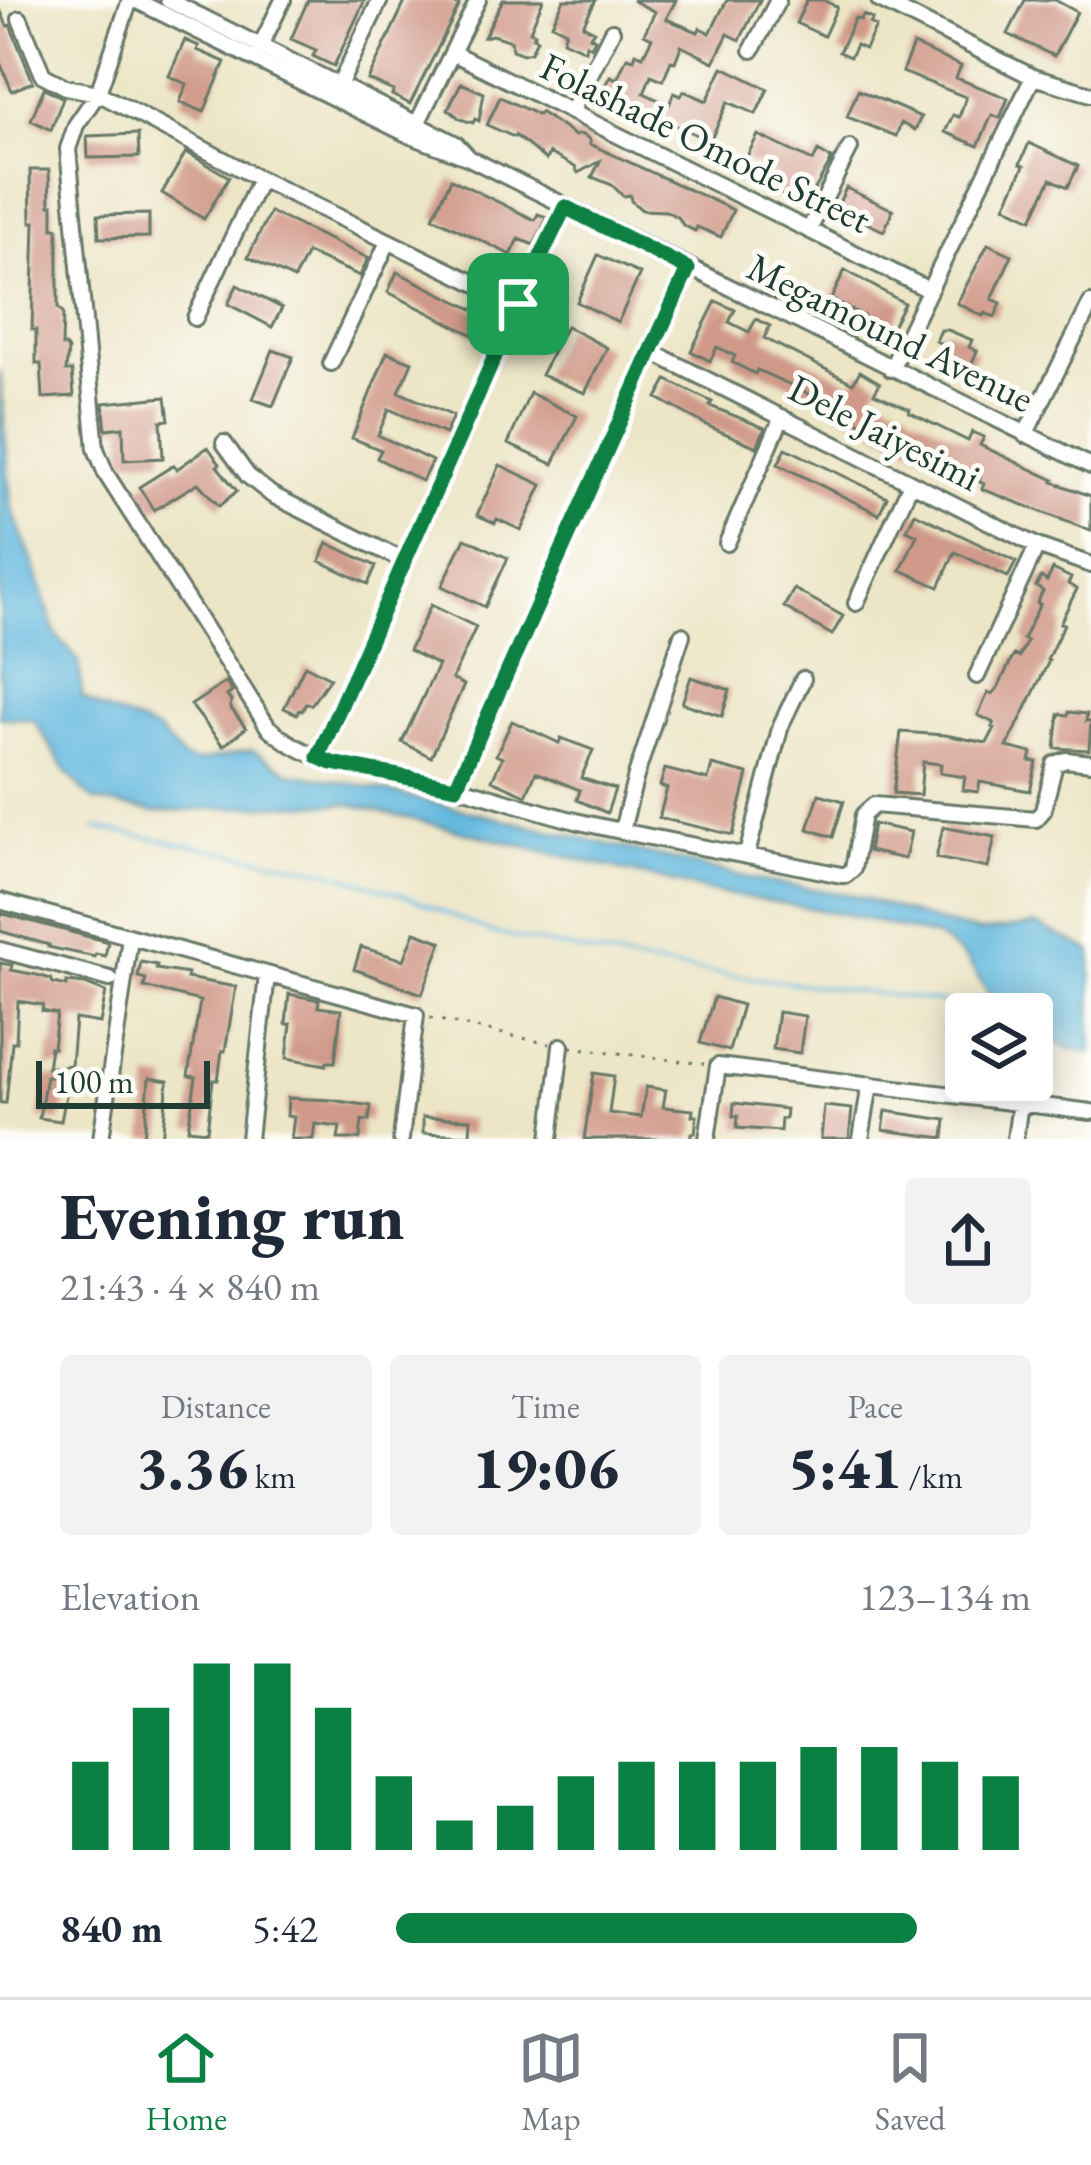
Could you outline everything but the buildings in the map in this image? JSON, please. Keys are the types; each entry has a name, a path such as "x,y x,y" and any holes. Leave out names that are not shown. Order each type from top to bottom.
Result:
{"street":[{"path":"132,0 98,93 76,125 68,149 96,449 106,474 268,727 282,740 332,763 456,787 518,807 622,830 846,874 853,869 863,815 874,805 1036,819 1043,811 1055,764 1066,760 1091,763"},
{"name":"Megamound Avenue","path":"132,0 414,130 456,144 469,158 565,207 1091,466"},
{"name":"Megamound Avenue","path":"168,0 188,4 414,130"},
{"path":"260,47 283,0"},
{"path":"340,86 380,0"},
{"path":"414,130 478,0"},
{"path":"752,50 778,0"},
{"path":"879,0 1034,76 1091,94"},
{"path":"20,19 43,75 66,87 98,93 260,179 518,304"},
{"path":"571,112 612,31"},
{"name":"Folashade Omode Street","path":"453,53 929,290"},
{"path":"891,369 1034,76"},
{"path":"809,230 850,148"},
{"path":"195,318 260,179"},
{"path":"318,757 565,207"},
{"path":"331,363 388,242"},
{"path":"456,787 688,269"},
{"path":"1025,436 1091,303"},
{"name":"Dele Jaiyesimi","path":"652,352 1037,546 1091,565"},
{"path":"727,543 782,417"},
{"path":"224,443 248,476 272,495 404,561"},
{"path":"856,603 911,483"},
{"path":"977,676 1037,546"},
{"path":"622,830 682,635"},
{"path":"747,854 782,724 803,679"},
{"path":"0,902 416,1015 401,1139"},
{"path":"101,1139 130,938"},
{"path":"0,950 110,979"},
{"path":"249,1139 267,975"},
{"path":"550,1139 561,1046"},
{"path":"707,1139 718,1066 1091,1112"},
{"path":"861,1139 870,1084"},
{"path":"1015,1139 1020,1103"}],"water":[{"path":"0,370 11,507 56,635 79,661 82,697 158,731 183,759 198,762 252,750 291,773 766,882 852,895 980,932 1037,925 1091,951 1091,1053 1053,1040 1053,993 989,993 965,958 937,937 844,914 708,891 350,804 156,812 94,801 68,774 34,720 0,717"}],"waterway":[{"path":"96,828 325,870 409,897 492,933 645,964 945,1003"}],"route":[{"path":"565,207 688,269 456,787 332,763 318,757 518,304 565,207"}]}
